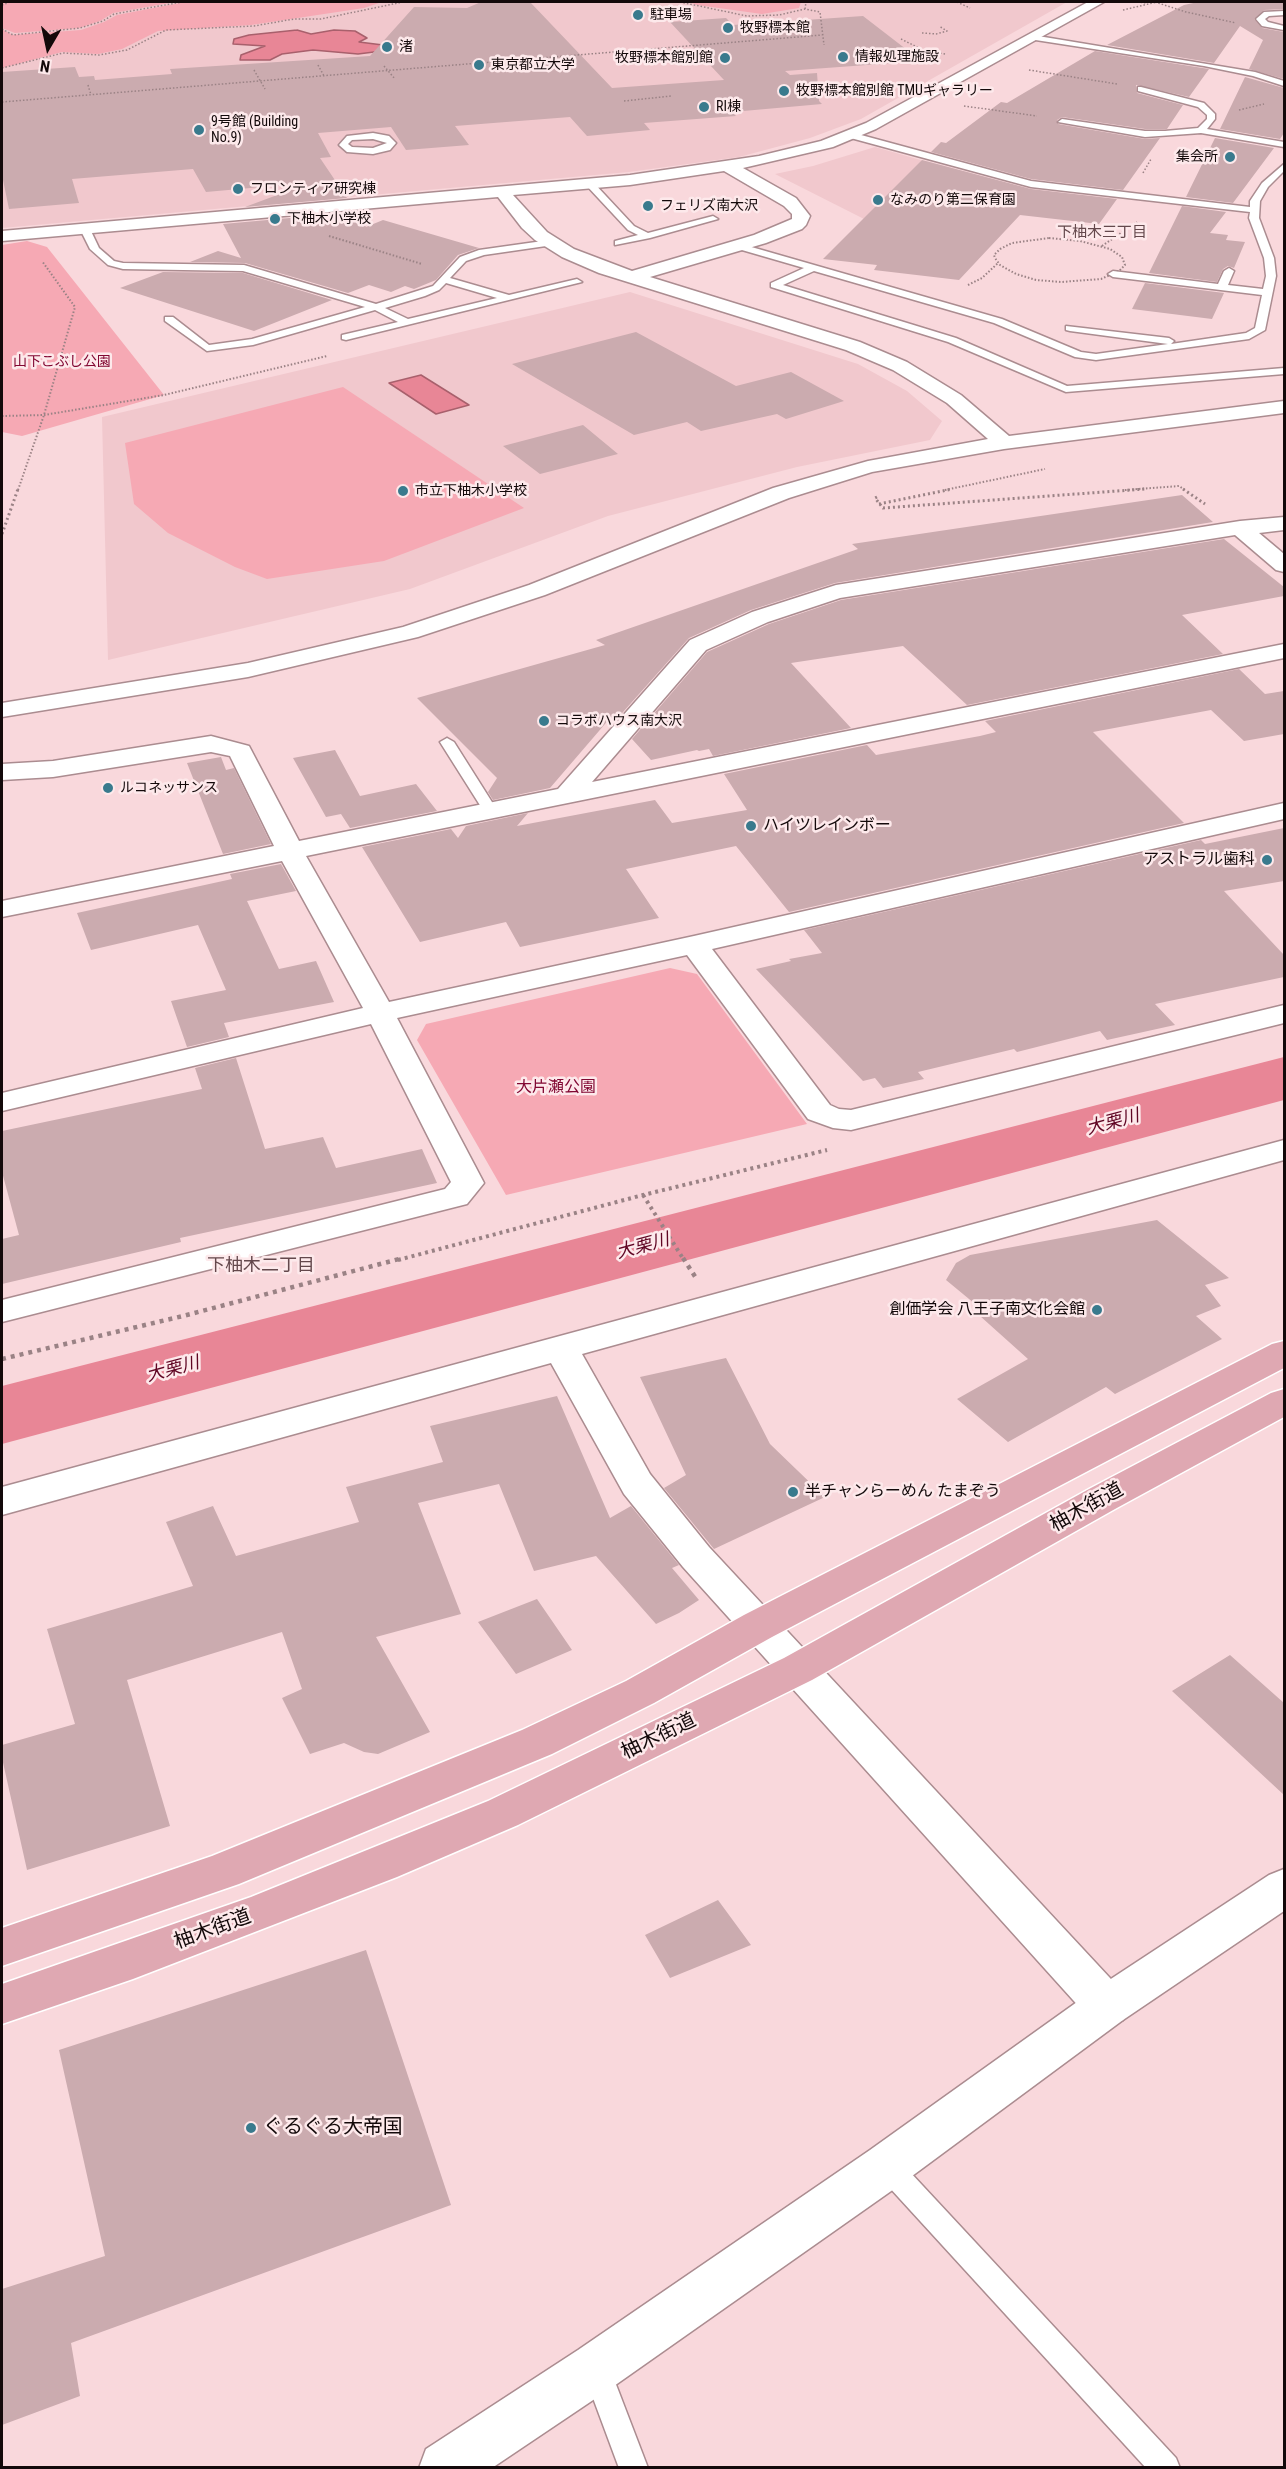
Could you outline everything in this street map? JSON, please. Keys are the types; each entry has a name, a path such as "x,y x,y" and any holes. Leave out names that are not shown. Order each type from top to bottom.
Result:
{"main road":[{"path":"2,1947 224,1871 537,1742 640,1692 758,1626 1284,1353"},
{"name":"柚木街道","path":"2,2004 117,1965 382,1864 503,1813 798,1669 1102,1499 1284,1402"}],"street":[{"path":"2,236 589,183 729,167 792,153 850,135 891,116 1096,2"},
{"path":"632,277 738,246 796,225 802,216 790,202 729,167"},
{"path":"503,190 509,202 528,224 550,243 584,260 632,277 843,343 900,366 954,399 1004,443"},
{"path":"2,710 248,670 410,632 537,590 781,493 826,478 916,457 1004,443 1284,407"},
{"path":"568,794 698,645 760,617 836,592 1240,528 1284,524"},
{"path":"1240,528 1284,565"},
{"path":"2,909 1284,651"},
{"path":"2,772 53,769 211,744 240,751 290,851 381,1013 468,1183 456,1197 2,1311"},
{"path":"2,1102 381,1013 694,945 1284,811"},
{"path":"694,945 819,1112 833,1118 851,1120 1284,1014"},
{"path":"2,1501 1284,1150"},
{"path":"561,1349 637,1484 696,1557 1107,2006"},
{"path":"445,2468 596,2368 887,2166 1107,2006 1284,1888"}],"lane":[{"path":"1284,13 1267,15 1260,19 1265,24 1284,28"},
{"path":"1032,37 1204,64 1255,74 1284,84"},
{"path":"1141,89 1201,105 1211,114 1211,119 1201,130"},
{"path":"1062,122 1145,134 1201,130 1284,145"},
{"path":"850,135 1031,184 1254,210"},
{"path":"373,136 387,138 392,143 387,148 373,151 350,150 345,148 343,143 350,138 373,136"},
{"path":"373,151 378,160"},
{"path":"738,246 998,321 1079,355 1096,357 1249,336 1260,330 1271,276 1269,258 1254,218 1255,201 1264,185 1284,167"},
{"path":"589,183 631,228 647,236"},
{"path":"618,243 713,219"},
{"path":"85,229 94,249 111,263 123,266 244,268 376,307 406,322"},
{"path":"169,319 207,348 216,349 253,342 422,294 436,288 463,259 482,252 550,243"},
{"path":"813,268 774,285 952,340 1066,389 1284,371"},
{"path":"1222,287 1229,271"},
{"path":"1113,274 1165,276 1222,287 1268,292"},
{"path":"445,280 508,298"},
{"path":"346,337 577,282"},
{"path":"1070,328 1192,344"},
{"path":"447,742 490,810"},
{"path":"887,2166 1166,2468"},
{"path":"596,2368 634,2468"}],"path":[{"path":"2,5 10,2"},
{"path":"2,29 13,35 80,28 103,21 114,14 182,2"},
{"path":"2,68 63,53 99,55 127,50 166,30 254,26 294,19 321,19 403,2"},
{"path":"680,2 731,15 779,15 805,9 820,12 824,45"},
{"path":"805,9 806,2"},
{"path":"957,2 970,8"},
{"path":"1137,2 1148,4"},
{"path":"1155,2 1186,12 1231,21"},
{"path":"922,33 936,34 946,31 939,26"},
{"path":"2,102 822,36"},
{"path":"901,39 923,50 945,54"},
{"path":"318,65 324,76"},
{"path":"384,66 395,79"},
{"path":"254,70 265,89"},
{"path":"1028,70 1141,89"},
{"path":"88,85 91,95"},
{"path":"624,101 672,96"},
{"path":"1233,113 1269,103"},
{"path":"955,105 1043,117"},
{"path":"1102,246 1145,217 1148,210 1142,198 1143,170 1156,153"},
{"path":"320,234 405,260 453,270"},
{"path":"1063,239 1102,246 1116,252 1125,261 1124,268 1113,274 1078,282 1048,281 1016,274 998,263 994,255 1000,249 1022,241 1063,239"},
{"path":"2,534 44,415 75,307 41,260"},
{"path":"962,288 982,278 998,263"},
{"path":"2,416 44,415 164,395 327,356"},
{"path":"875,498 883,508 1179,486 1240,528"},
{"path":"2,1359 183,1316 644,1195 838,1148"},
{"path":"644,1195 697,1279"}],"shaded area":[{"name":"東京都立大学","path":"2,2 1067,2 861,119 810,138 739,157 629,172 2,228"},
{"path":"297,30 311,34 334,30 355,31 367,38 359,42 383,45 382,51 358,54 313,50 282,54 270,60 240,60 241,55 265,46 233,44 234,39 249,35"},
{"name":"なみのり第二保育園","path":"875,147 991,180 866,220 775,174 813,166"},
{"name":"市立下柚木小学校","path":"630,292 858,364 907,391 942,421 930,440 797,467 608,516 410,589 108,660 102,417"},
{"path":"421,375 469,405 436,414 389,383"}],"green space":[{"path":"2,2 175,2 113,13 100,21 79,28 15,33 2,28"},
{"path":"185,2 382,2 364,8 251,25 158,31 122,49 98,54 62,52 2,68 2,29 12,35 81,30 117,15"},
{"path":"689,2 801,2 799,8 762,14"},
{"name":"山下こぶし公園","path":"27,241 47,247 164,395 22,436 2,432 2,245"},
{"path":"343,387 524,508 384,561 267,579 235,567 168,533 134,504 125,443"},
{"name":"大片瀬公園","path":"670,968 697,974 807,1124 506,1195 417,1040 426,1024"}],"building":[{"path":"481,2 530,2 612,88 724,80 670,22 726,18 733,25 863,16 911,53 884,55 894,63 785,71 790,75 817,73 819,101 822,104 732,112 736,116 644,123 650,130 587,136 570,117 455,126 469,145 406,150 391,127 318,133 331,157 320,158 347,198 245,207 296,188 295,184 206,192 193,169 72,179 79,203 9,209 2,175 2,72 75,67 79,77 94,76 95,80 172,74 170,69 370,56 414,7 467,8"},
{"path":"1198,2 1284,2 1284,9 1264,10 1254,19 1262,28 1284,32 1284,79 1249,69 1263,40 1240,26 1214,63 1107,45 1184,5"},
{"path":"1095,51 1209,69 1189,97 1136,85 1137,93 1183,105 1167,129 1145,129 1062,117 1057,120 1058,124 1145,139 1160,138 1123,190 1031,179 931,152 941,142 946,143 1001,102 1007,103"},
{"path":"1245,77 1284,88 1284,133 1280,139 1220,129"},
{"path":"1215,138 1274,148 1233,203 1186,197"},
{"path":"922,160 1031,189 1117,199 1099,224 1020,215 959,280 874,270 877,265 823,259"},
{"path":"1182,206 1226,212 1210,233 1228,235 1226,240 1245,242 1234,268 1228,266 1223,269 1217,282 1149,273"},
{"path":"356,212 366,227 383,220 479,248 458,255 436,280 414,289 405,286 391,292 369,285 348,293 245,263 190,262 218,251 241,258 223,224"},
{"path":"163,272 243,273 332,300 254,331 120,288"},
{"path":"1145,283 1224,293 1212,319 1132,309"},
{"path":"636,332 736,386 791,372 844,401 786,419 777,414 701,431 687,422 634,435 512,364"},
{"path":"583,425 618,454 540,474 503,446"},
{"path":"1182,495 1213,522 835,583 751,610 689,638 615,721 611,717 550,788 493,800 488,792 497,778 417,698 605,645 596,640 858,549 852,544"},
{"path":"1224,539 1284,587 1284,596 1182,615 1223,654 967,705 903,646 791,663 851,728 713,756 709,749 651,760 632,739 707,652 769,624 841,600"},
{"path":"1239,669 1265,694 1284,691 1284,734 1244,741 1211,710 1093,732 1184,823 789,912 736,846 626,869 659,918 520,947 506,922 420,942 362,847 451,829 458,838 466,826 528,813 517,826 655,800 672,823 747,810 724,774 867,745 876,755 980,736 996,732 985,721"},
{"path":"335,750 360,796 416,784 437,811 350,828 341,814 326,817 293,758"},
{"path":"221,757 226,770 234,768 271,844 223,854 187,763"},
{"path":"1284,828 1284,881 1224,891 1284,955 1284,977 1155,1004 1175,1025 1107,1040 1100,1031 1017,1052 1014,1049 918,1072 924,1079 883,1088 875,1078 863,1081 756,969 791,961 789,959 822,953 804,930 1201,840 1205,844"},
{"path":"281,864 296,891 247,901 279,969 316,961 334,1002 224,1023 229,1037 187,1047 171,1001 226,990 198,925 91,950 77,913 232,879 230,874"},
{"path":"236,1058 265,1149 323,1137 336,1168 422,1149 437,1183 180,1238 181,1242 2,1284 2,1239 19,1235 2,1172 2,1131 202,1089 195,1068"},
{"name":"創価学会 八王子南文化会館","path":"1157,1220 1229,1278 1205,1285 1221,1306 1196,1316 1222,1339 1115,1394 1106,1387 1008,1442 957,1399 1028,1359 980,1316 986,1313 946,1280 956,1263 970,1255"},
{"path":"726,1358 770,1444 825,1497 714,1549 664,1488 686,1475 640,1377"},
{"path":"557,1396 610,1518 631,1506 679,1565 672,1568 699,1600 656,1624 596,1556 534,1571 499,1484 418,1503 461,1614 376,1637 430,1732 378,1754 364,1752 344,1743 310,1754 282,1698 302,1689 282,1632 127,1680 170,1826 27,1870 2,1758 2,1745 75,1724 47,1629 193,1586 166,1522 213,1506 236,1556 359,1522 346,1487 443,1462 430,1426"},
{"path":"537,1599 572,1650 516,1674 478,1622"},
{"path":"1230,1655 1284,1703 1284,1795 1172,1691"},
{"path":"718,1900 751,1945 670,1978 645,1935"},
{"name":"ぐるぐる大帝国","path":"366,1950 451,2205 71,2343 80,2396 2,2425 2,2289 105,2256 59,2050"}],"waterway":[{"name":"大栗川","path":"2,1415 1284,1078"}],"place":[{"name":"駐車場","path":"638,15"},
{"name":"牧野標本館","path":"728,28"},
{"name":"渚","path":"387,47"},
{"name":"情報処理施設","path":"843,57"},
{"name":"牧野標本館別館","path":"725,58"},
{"name":"東京都立大学","path":"479,65"},
{"name":"牧野標本館別館 TMUギャラリー","path":"784,91"},
{"name":"RI棟","path":"704,107"},
{"name":"9号館 (Building No.9)","path":"199,130"},
{"name":"集会所","path":"1230,157"},
{"name":"フロンティア研究棟","path":"238,189"},
{"name":"なみのり第二保育園","path":"878,200"},
{"name":"フェリズ南大沢","path":"648,206"},
{"name":"下柚木小学校","path":"275,219"},
{"name":"市立下柚木小学校","path":"403,491"},
{"name":"コラボハウス南大沢","path":"544,721"},
{"name":"ルコネッサンス","path":"108,788"},
{"name":"ハイツレインボー","path":"751,826"},
{"name":"アストラル歯科","path":"1267,860"},
{"name":"創価学会 八王子南文化会館","path":"1097,1310"},
{"name":"半チャンらーめん たまぞう","path":"793,1492"},
{"name":"ぐるぐる大帝国","path":"251,2128"}],"district":[{"name":"下柚木三丁目","path":"1102,233"},
{"name":"下柚木二丁目","path":"261,1266"}]}
